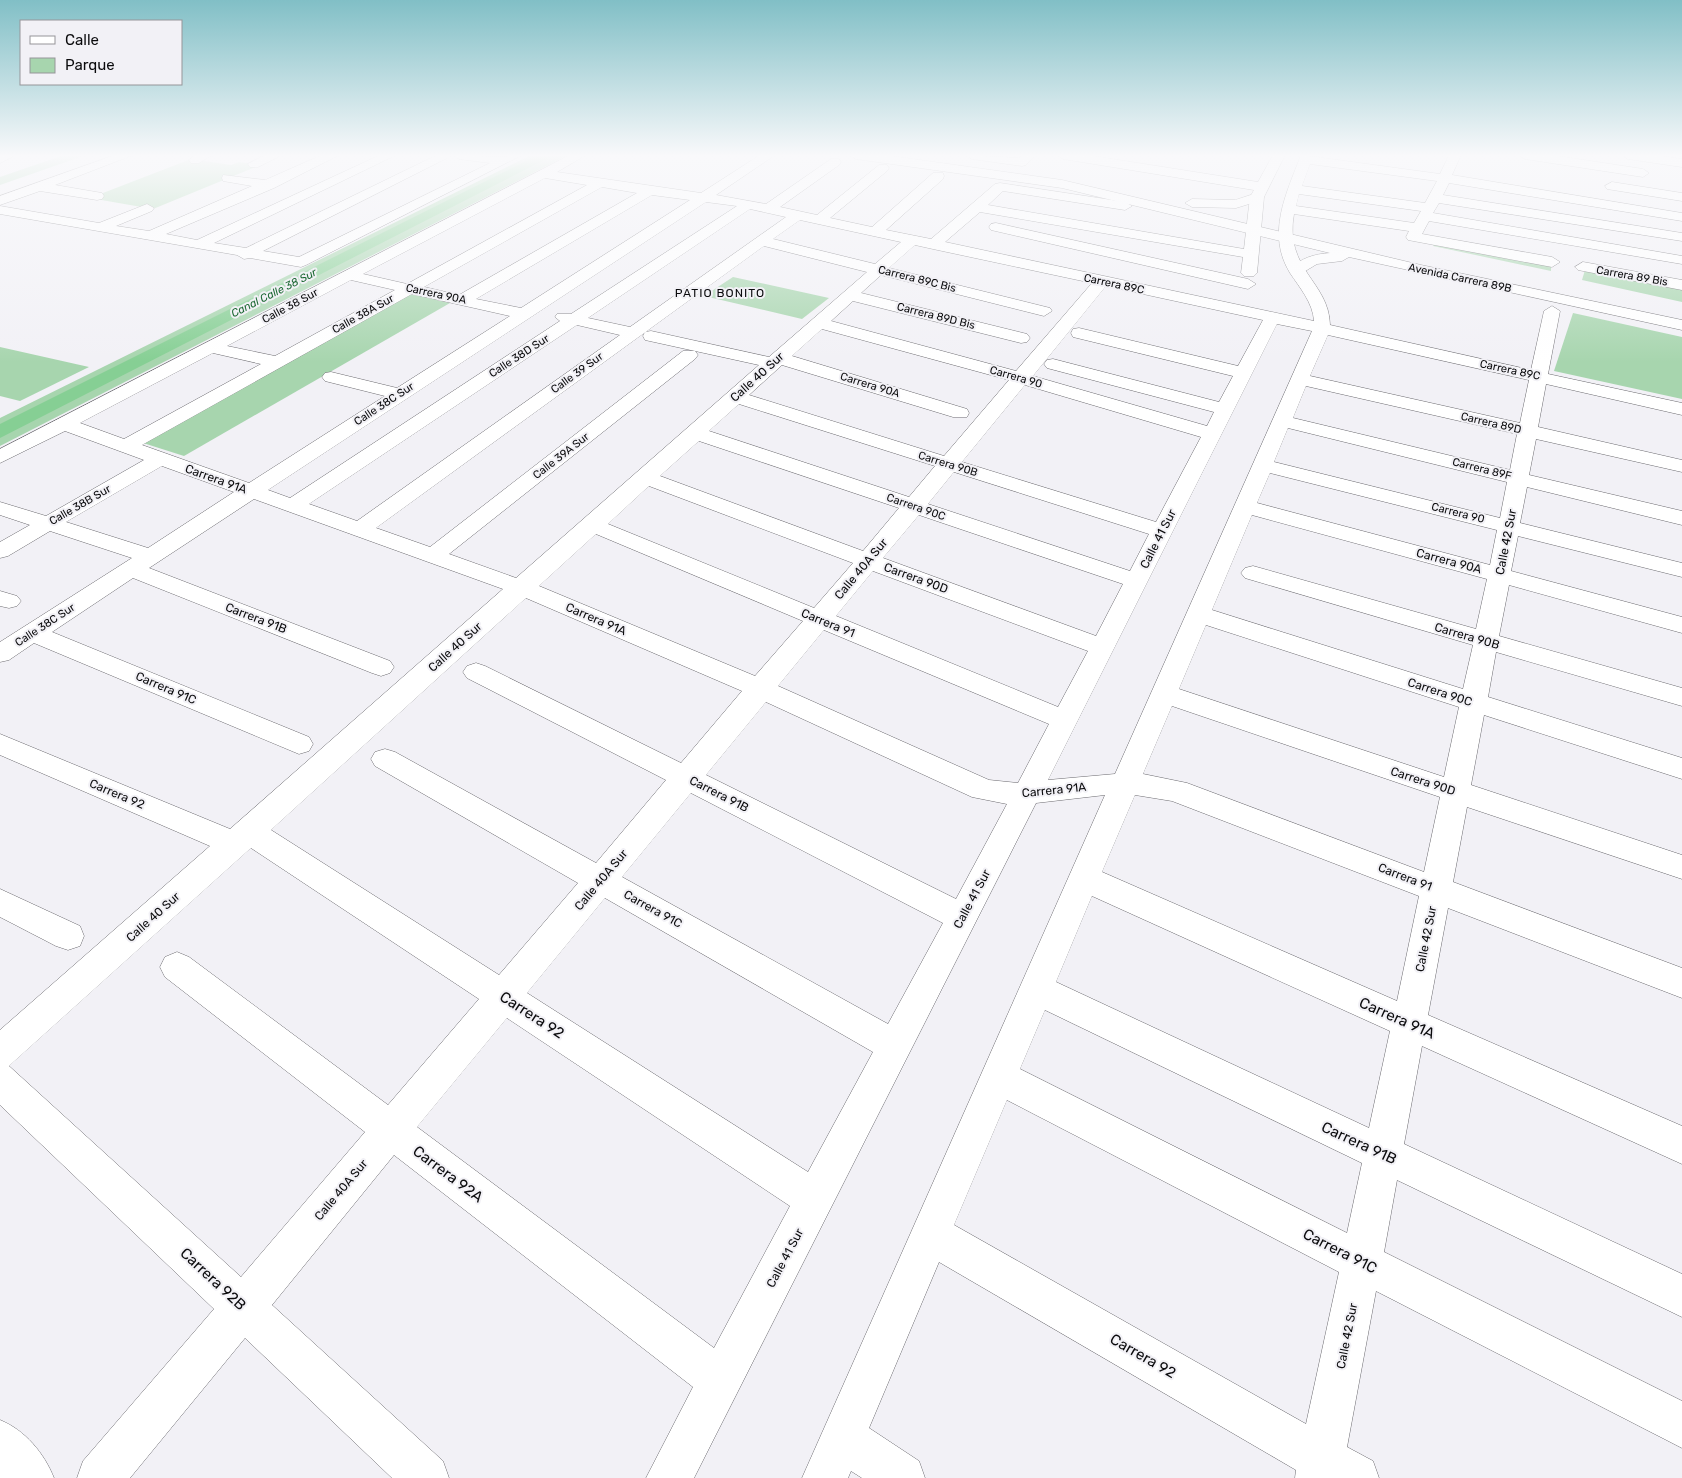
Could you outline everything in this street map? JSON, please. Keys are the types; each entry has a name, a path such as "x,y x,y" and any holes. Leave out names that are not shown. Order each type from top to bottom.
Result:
{"street":[{"path":"7,224 228,264 308,224"},
{"path":"78,224 301,262 377,224"},
{"path":"101,228 110,224"},
{"path":"150,236 177,224"},
{"path":"199,244 243,224"},
{"name":"Calle 38 Sur","path":"0,457 445,224"},
{"path":"473,224 598,246"},
{"name":"Calle 38A Sur","path":"126,446 526,224"},
{"path":"462,300 592,224"},
{"name":"Calle 38C Sur","path":"0,654 663,224"},
{"name":"Calle 38D Sur","path":"292,506 718,224"},
{"name":"Calle 39 Sur","path":"359,530 643,335 785,224"},
{"name":"Carrera 89C","path":"832,224 1322,328 1682,409"},
{"path":"874,233 884,224"},
{"path":"895,224 1212,297"},
{"path":"933,246 957,224"},
{"path":"980,224 1248,284"},
{"path":"1079,224 1250,254"},
{"path":"1253,224 1248,284 1250,295 1256,305 1272,318"},
{"name":"Avenida Carrera 89B","path":"1253,224 1364,257 1682,325"},
{"path":"825,1478 1322,328 1318,304 1290,257 1286,224"},
{"path":"1457,224 1558,266 1570,241 1574,224"},
{"path":"1488,224 1570,241 1682,260"},
{"path":"1600,224 1682,237"},
{"name":"Avenida Carrera 89B","path":"1286,233 1682,310"},
{"name":"Carrera 89C Bis","path":"762,241 1044,311"},
{"name":"Calle 40 Sur","path":"0,1053 910,241"},
{"path":"1297,271 1308,262 1316,259 1338,256 1364,257"},
{"name":"Carrera 89 Bis","path":"1583,267 1682,285"},
{"name":"Carrera 90A","path":"347,275 462,300 574,319 643,335 776,361 960,413"},
{"name":"Calle 40A Sur","path":"100,1478 1102,282"},
{"name":"Carrera 89D Bis","path":"850,295 1021,338"},
{"name":"Calle 42 Sur","path":"1332,1472 1362,1262 1552,311"},
{"name":"Calle 41 Sur","path":"669,1478 1026,795 1272,318"},
{"name":"Carrera 90","path":"819,323 1021,378 1212,434"},
{"path":"1079,333 1243,372"},
{"path":"211,347 276,362"},
{"name":"Calle 39A Sur","path":"433,556 689,355"},
{"path":"1053,364 1224,409"},
{"path":"331,377 399,394"},
{"name":"Carrera 89D","path":"1300,379 1682,466"},
{"name":"Carrera 90B","path":"735,397 1162,531"},
{"name":"Carrera 89F","path":"1282,421 1682,518"},
{"name":"Carrera 91A","path":"64,424 522,588 761,689 982,790 997,794 1026,795 1126,783"},
{"name":"Carrera 90C","path":"696,433 1136,581"},
{"name":"Calle 38B Sur","path":"0,552 160,459"},
{"name":"Carrera 90","path":"1263,464 1682,570"},
{"name":"Carrera 90D","path":"645,478 1102,647"},
{"name":"Carrera 90A","path":"1245,506 1682,625"},
{"path":"0,508 150,556"},
{"name":"Carrera 91","path":"592,525 1064,720"},
{"name":"Carrera 91B","path":"130,570 382,667"},
{"name":"Carrera 90B","path":"1253,573 1682,698"},
{"name":"Carrera 90C","path":"1198,614 1682,769"},
{"name":"Carrera 91C","path":"32,633 298,744"},
{"name":"Carrera 91B","path":"476,672 962,917"},
{"name":"Carrera 90D","path":"1164,694 1682,867"},
{"name":"Carrera 92","path":"0,744 242,838 503,997 815,1199"},
{"name":"Carrera 91C","path":"385,758 895,1046"},
{"name":"Carrera 91","path":"1126,783 1156,785 1202,799 1682,983"},
{"name":"Carrera 91A","path":"1084,878 1682,1145"},
{"path":"0,902 68,936"},
{"name":"Carrera 92A","path":"177,967 720,1380"},
{"name":"Carrera 91B","path":"1036,989 1682,1296"},
{"name":"Carrera 91C","path":"998,1077 1682,1426"},
{"name":"Carrera 92B","path":"0,1080 426,1478"},
{"name":"Carrera 92","path":"930,1234 1332,1472"},
{"path":"842,1437 902,1478"},
{"path":"0,1444 31,1478"}],"green space":[{"path":"392,224 433,224 0,446 0,418"},
{"path":"1435,243 1551,264 1551,271 1433,246"},
{"path":"1585,270 1682,287 1682,302 1582,280"},
{"path":"733,277 829,298 802,319 704,296"},
{"path":"410,294 450,303 184,456 140,442"},
{"path":"1573,313 1682,337 1682,399 1554,371"},
{"path":"0,347 89,367 20,401 0,396"}],"waterway":[{"name":"Canal Calle 38 Sur","path":"0,432 412,224"}],"district":[{"name":"PATIO BONITO","path":"720,293"}]}
